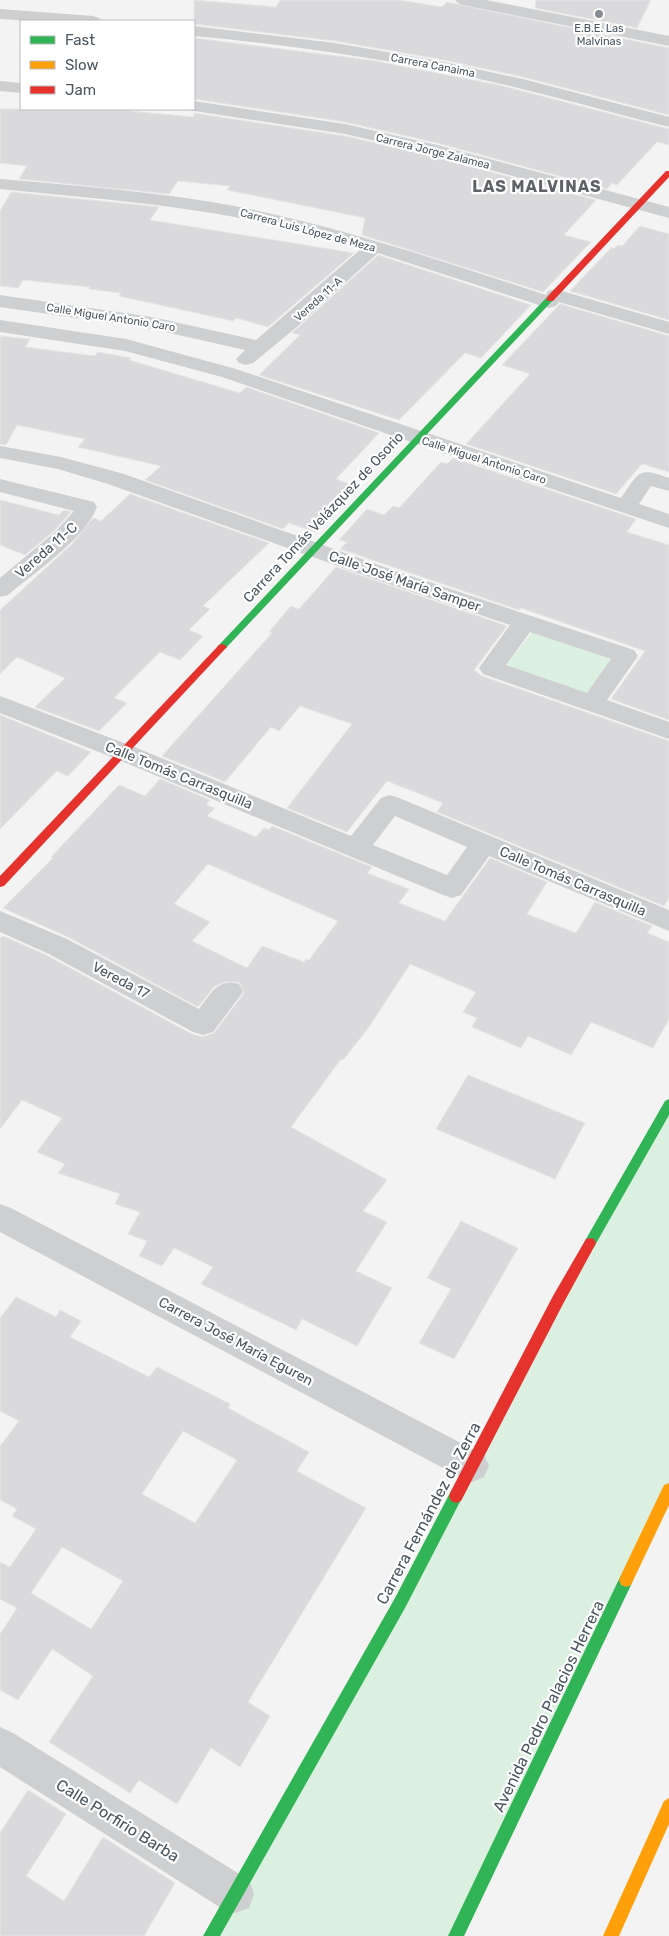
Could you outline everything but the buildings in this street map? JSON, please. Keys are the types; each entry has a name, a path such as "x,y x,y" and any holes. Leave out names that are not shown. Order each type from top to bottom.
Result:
{"street":[{"path":"463,0 669,41"},
{"path":"0,14 80,20"},
{"name":"Carrera Canaima","path":"195,31 312,44 433,65 497,78 669,122"},
{"path":"0,86 20,88"},
{"name":"Carrera Jorge Zalamea","path":"195,106 345,129 431,149 669,213"},
{"name":"Carrera Tomás Velázquez de Osorio","path":"0,883 669,173"},
{"name":"Carrera Luis López de Meza","path":"0,184 201,205 274,220 552,298 669,328"},
{"name":"Vereda 11-A","path":"259,347 292,322 374,247"},
{"name":"Calle Miguel Antonio Caro","path":"0,320 5,301 152,323 259,347"},
{"name":"Calle Miguel Antonio Caro","path":"0,326 126,345 229,373 669,521"},
{"path":"229,373 259,347"},
{"name":"Calle José María Samper","path":"0,452 61,463 116,478 312,550 626,656 592,704"},
{"path":"0,485 86,507 116,478"},
{"path":"626,506 647,478 669,485"},
{"name":"Vereda 11-C","path":"0,590 73,528 86,513 86,507"},
{"path":"524,622 492,668 669,731"},
{"name":"Calle Tomás Carrasquilla","path":"0,704 356,847 452,888 483,844"},
{"name":"Calle Tomás Carrasquilla","path":"356,847 390,804 669,921"},
{"name":"Vereda 17","path":"0,921 57,946 203,1024 228,992"},
{"name":"Carrera Fernández de Zerra","path":"212,1936 400,1603 558,1300 669,1104"},
{"name":"Carrera José María Eguren","path":"0,1218 472,1466"},
{"name":"Avenida Pedro Palacios Herrera","path":"456,1936 669,1490"},
{"name":"Calle Porfirio Barba","path":"0,1746 235,1894"},
{"path":"611,1936 669,1806"}],"green space":[{"path":"533,631 615,661 587,699 504,668"},
{"path":"669,1104 669,1490 456,1936 211,1936"}],"traffic: fast":[{"path":"222,647 550,299"},
{"path":"590,1243 669,1104"},
{"path":"211,1936 400,1603 456,1496"},
{"path":"456,1936 626,1580"}],"traffic: slow":[{"path":"626,1580 669,1490"},
{"path":"611,1936 669,1806"}],"traffic: jam":[{"path":"550,299 669,173"},
{"path":"0,883 222,647"},
{"path":"456,1496 558,1300 590,1243"}],"place":[{"name":"E.B.E. Las Malvinas","path":"599,14"}],"district":[{"name":"LAS MALVINAS","path":"537,186"}]}
